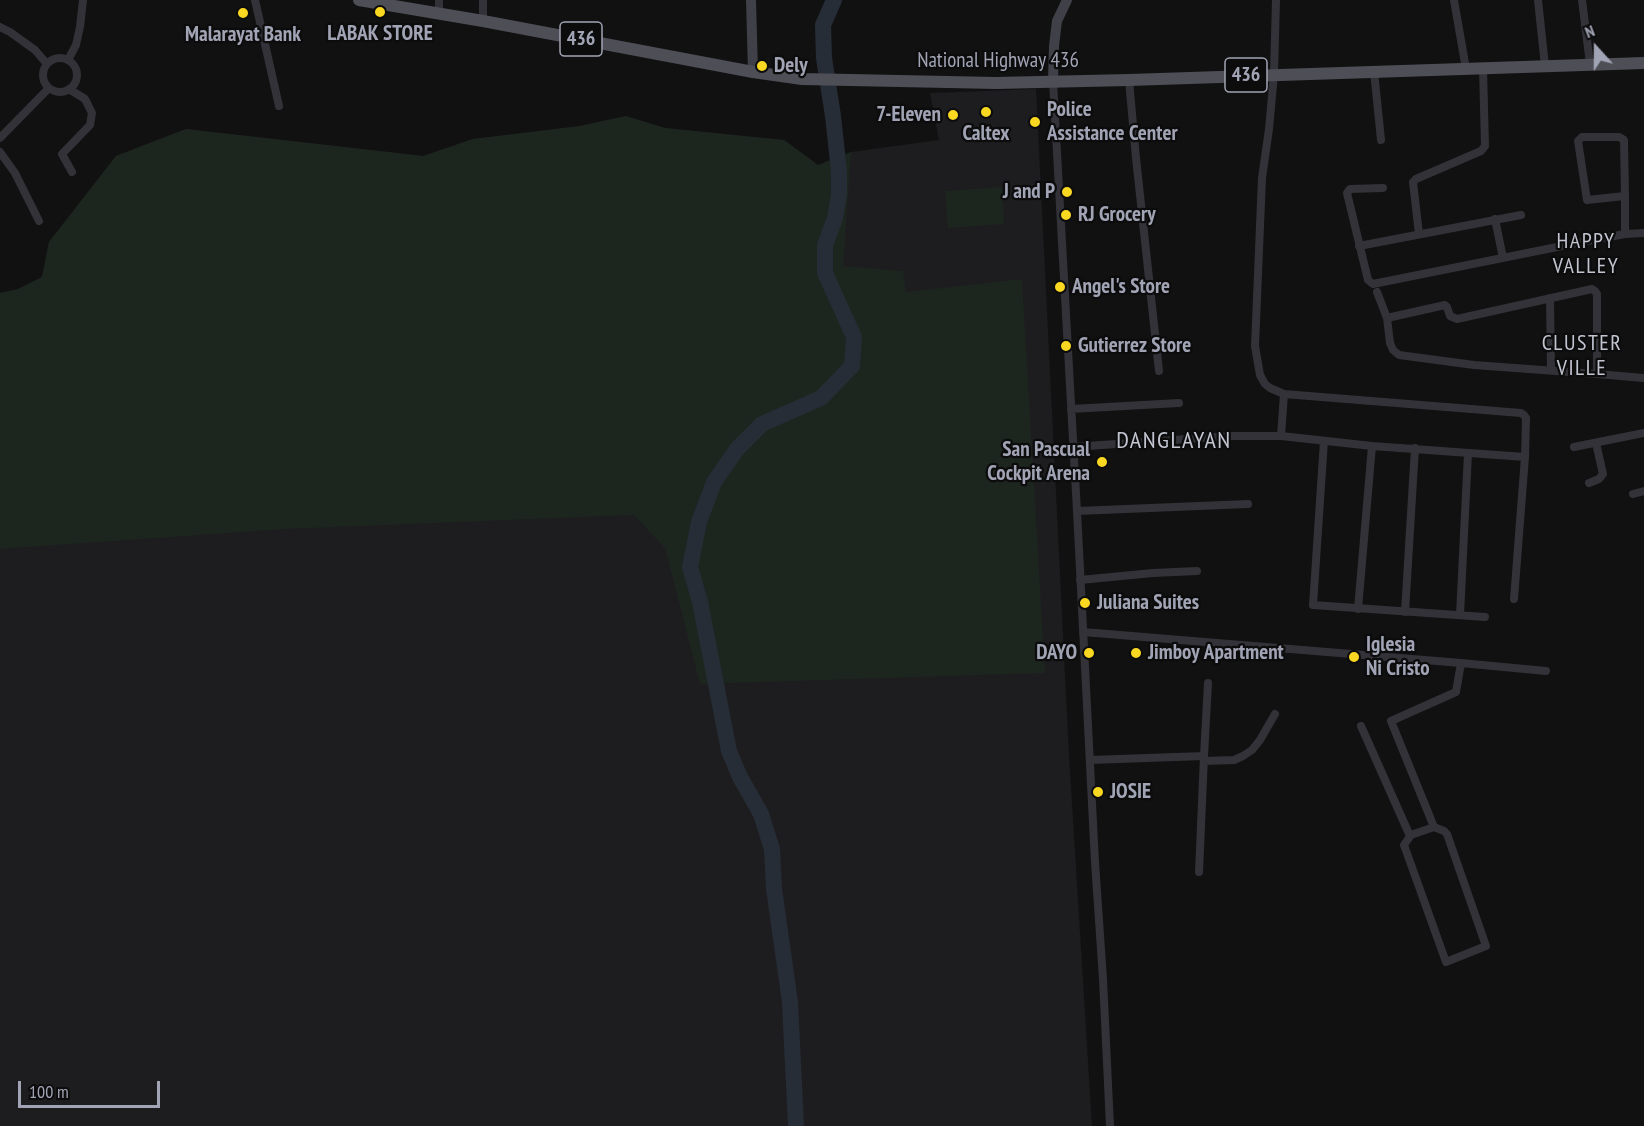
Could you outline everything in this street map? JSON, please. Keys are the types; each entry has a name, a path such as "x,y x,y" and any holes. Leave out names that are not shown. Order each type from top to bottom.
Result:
{"main road":[{"name":"National Highway 436","path":"366,1 802,79 996,83 1644,63"}],"street":[{"path":"68,60 76,45 81,27 83,0"},
{"path":"255,0 279,106"},
{"path":"439,0 439,14"},
{"path":"483,0 483,21"},
{"path":"751,0 753,72"},
{"path":"1066,0 1057,21 1053,81 1095,862 1104,979 1110,1126"},
{"path":"1276,0 1274,74 1262,178 1255,346 1260,375 1270,388 1284,394 1521,413 1526,418 1525,457 1514,599"},
{"path":"1454,0 1466,69"},
{"path":"1538,0 1545,66"},
{"path":"1582,0 1590,64"},
{"path":"0,27 35,50 47,64"},
{"path":"57,58 68,60 76,68 74,85 59,92 49,88 43,74 47,64 57,58"},
{"path":"1419,234 1413,182 1481,151 1485,146 1483,68"},
{"path":"1374,71 1381,140"},
{"path":"1129,80 1159,371"},
{"path":"0,138 49,88"},
{"path":"69,89 85,99 92,113 90,125 62,154 72,172"},
{"path":"1625,196 1587,200 1578,141 1582,137 1619,137 1624,140 1625,196 1625,234"},
{"path":"0,152 15,173 39,221"},
{"path":"1383,188 1350,189 1347,193 1368,280 1373,284 1625,234 1644,233"},
{"path":"1359,246 1521,216"},
{"path":"1495,219 1503,258"},
{"path":"1387,318 1445,305 1448,307 1450,316 1457,319 1592,289 1597,294 1597,374"},
{"path":"1377,292 1387,318 1390,343 1399,355 1474,365 1551,369 1644,378"},
{"path":"1550,298 1551,369"},
{"path":"1281,436 1284,394"},
{"path":"1071,409 1179,403"},
{"path":"1574,447 1644,433"},
{"path":"1073,447 1231,436 1281,436 1372,446 1525,457"},
{"path":"1324,441 1313,603 1315,606 1485,617"},
{"path":"1589,483 1599,479 1603,474 1596,443"},
{"path":"1358,609 1372,446"},
{"path":"1405,612 1415,448"},
{"path":"1460,615 1468,453"},
{"path":"1633,494 1644,491"},
{"path":"1077,512 1248,504"},
{"path":"1080,580 1197,571"},
{"path":"1083,632 1546,671"},
{"path":"1434,827 1390,721 1456,692 1461,663"},
{"path":"1199,872 1208,683"},
{"path":"1090,760 1234,760 1252,750 1275,714"},
{"path":"1360,726 1410,836"},
{"path":"1434,827 1447,834 1486,946 1447,962 1405,847 1410,836 1434,827"}],"shaded area":[{"path":"1036,89 1069,756 1092,1126 0,1126 0,293 18,289 42,277 49,242 116,156 186,129 423,156 473,139 580,126 626,116 665,128 784,140 818,165 851,152 939,140 930,93"},
{"path":"626,116 665,128 784,140 818,165 851,152 843,266 903,271 906,292 1022,279 1045,673 700,684 665,548 634,515 286,529 0,549 0,293 18,289 42,277 49,242 116,156 186,129 423,156 473,139 580,126"},
{"path":"1002,187 1004,224 948,228 945,191"}],"waterway":[{"path":"796,1126 790,1002 774,889 772,849 761,814 740,777 729,751 700,602 690,567 699,522 714,482 737,449 762,424 821,398 852,366 854,337 825,273 825,245 835,218 839,195 839,171 824,58 823,25 834,0"}],"place":[{"name":"LABAK STORE","path":"380,12"},
{"name":"Malarayat Bank","path":"243,13"},
{"name":"Dely","path":"762,66"},
{"name":"Caltex","path":"986,112"},
{"name":"7-Eleven","path":"953,115"},
{"name":"Police Assistance Center","path":"1035,122"},
{"name":"J and P","path":"1067,192"},
{"name":"RJ Grocery","path":"1066,215"},
{"name":"Angel's Store","path":"1060,287"},
{"name":"Gutierrez Store","path":"1066,346"},
{"name":"San Pascual Cockpit Arena","path":"1102,462"},
{"name":"Juliana Suites","path":"1085,603"},
{"name":"DAYO","path":"1089,653"},
{"name":"Jimboy Apartment","path":"1136,653"},
{"name":"Iglesia Ni Cristo","path":"1354,657"},
{"name":"JOSIE","path":"1098,792"}],"district":[{"name":"HAPPY VALLEY","path":"1586,254"},
{"name":"CLUSTER VILLE","path":"1582,356"},
{"name":"DANGLAYAN","path":"1174,441"}]}
